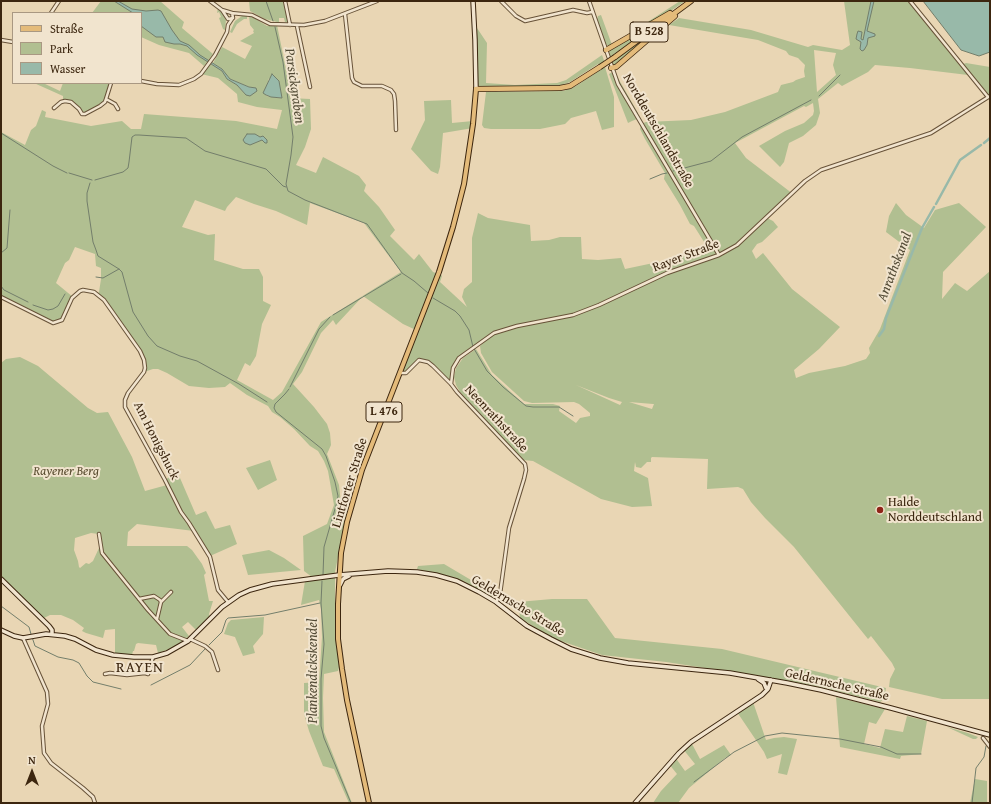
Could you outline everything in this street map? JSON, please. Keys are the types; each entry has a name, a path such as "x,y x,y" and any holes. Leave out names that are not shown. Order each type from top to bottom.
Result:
{"highway":[{"name":"B 528","path":"476,89 560,88 570,86 600,67 691,1"},
{"path":"606,50 682,7"},
{"path":"611,68 616,67 628,57 671,20 682,7"}],"main road":[{"name":"L 476","path":"473,1 476,89"},
{"name":"Lintforter Straße","path":"369,803 347,700 338,639 338,588 341,553 354,496 372,442 429,297 446,249 464,184 473,124 476,89"},
{"name":"Geldernsche Straße","path":"1,630 23,638 52,634 75,639 96,650 109,654 134,657 154,657 167,653 189,640 228,602 244,592 262,586 339,575 396,571 417,572 436,575 457,581 496,602 527,626 550,639 571,649 600,658 628,663 690,668 755,677 821,690 989,735"},
{"path":"338,588 343,579 352,574"},
{"path":"1,579 49,626 52,630 52,634"},
{"path":"755,677 762,681 766,688"},
{"path":"764,693 770,680"},
{"path":"635,803 683,750 764,693 768,689 770,680"}],"street":[{"path":"52,12 59,1"},
{"path":"142,80 161,85 182,85 191,82 198,76 210,62 227,32 227,17 222,10 210,1"},
{"path":"284,1 290,25"},
{"path":"222,10 252,15 266,23 297,26 312,24 345,14 377,1"},
{"path":"501,1 516,16 525,21 573,10 592,12"},
{"name":"Norddeutschlandstraße","path":"589,1 611,68 622,91 707,236 720,255"},
{"path":"910,1 989,97"},
{"path":"227,17 230,12"},
{"path":"228,25 233,15 230,12"},
{"path":"227,17 230,19 246,14"},
{"path":"345,14 352,78 354,82 362,86 382,86 391,90 394,94 395,101 396,130"},
{"path":"297,26 310,87"},
{"path":"1,40 12,42"},
{"path":"54,108 62,102 71,102 82,114 85,114 105,102 111,84"},
{"name":"Rayer Straße","path":"451,384 453,368 460,358 494,333 573,315 599,305 667,273 720,255 737,245 805,181 821,170 931,133 989,97"},
{"path":"106,99 115,104 118,109"},
{"name":"Am Honigshuck","path":"1,296 53,323 62,320 72,298 80,290 94,292 104,300 140,351 144,360 144,372 128,393 125,400 125,407 181,512 207,553 211,561 218,590 228,602"},
{"name":"Neenrathstraße","path":"399,373 406,373 417,361 422,360 428,362 439,371 526,467 524,480 509,528 500,594 496,602"},
{"path":"99,534 102,553 139,599 170,634 205,646 212,652 218,670"},
{"path":"157,619 161,602 171,592"},
{"path":"139,599 156,596 161,602"},
{"path":"23,638 47,692 48,704 42,726 44,753 51,763 93,797 95,803"},
{"path":"105,674 148,674 154,657"},
{"path":"989,735 990,730"},
{"path":"983,738 990,747"}],"green space":[{"path":"101,1 160,1 184,22 182,28 213,54 204,66 189,53 159,45 142,37 142,12 93,12"},
{"path":"249,1 283,1 288,22 285,22 284,18 279,18 279,22 265,19 250,11"},
{"path":"680,1 685,1 671,11 613,45 608,46 605,43 597,19 598,16 601,15 612,45"},
{"path":"844,1 910,1 961,65 966,63 990,67 990,96 988,97 968,75 875,65 868,72 842,86 838,83 818,99 820,113 816,125 803,136 789,143 784,162 780,167 759,146 785,131 804,123 813,115 813,103 806,107 804,106 735,143 746,158 793,194 767,218 773,221 778,227 762,242 757,244 752,251 756,259 763,253 792,289 840,327 819,349 794,370 796,378 809,373 845,366 866,359 870,353 869,348 880,329 910,250 886,232 889,216 896,203 906,215 924,228 935,210 959,203 986,227 943,272 942,299 955,283 967,291 990,271 990,699 942,699 889,687 890,679 895,669 892,663 871,636 868,639 794,547 751,502 743,489 738,487 707,489 708,459 652,457 651,462 647,462 641,468 636,467 635,462 634,471 648,478 652,506 632,507 601,499 533,461 523,460 460,392 454,377 456,368 463,358 476,349 492,375 524,404 553,404 560,406 559,411 576,423 580,418 590,416 590,413 574,402 532,403 524,401 492,372 481,353 480,346 491,336 459,358 453,368 451,384 428,363 419,360 406,373 399,373 416,330 403,324 363,296 336,325 333,320 321,333 302,372 293,384 327,424 330,433 331,445 327,454 339,485 341,504 348,507 335,572 335,620 339,667 338,671 324,674 323,698 324,732 352,803 349,803 334,769 323,766 304,714 304,683 319,682 322,637 321,609 319,600 301,605 305,581 312,577 304,571 303,536 327,524 334,505 328,471 324,461 318,451 310,446 280,417 272,412 268,406 247,395 230,383 225,387 209,388 189,386 158,369 144,372 145,368 142,355 104,300 97,294 99,292 101,279 101,268 96,266 95,254 75,247 69,260 65,263 56,283 73,297 62,320 53,323 1,296 1,132 25,145 31,130 36,126 42,110 46,112 45,117 91,126 122,121 131,129 141,129 144,114 236,121 277,129 282,110 257,107 238,102 237,94 218,78 201,74 210,64 215,66 222,71 227,79 237,85 246,95 254,89 230,79 222,69 213,63 222,47 245,59 252,46 240,41 254,33 254,30 250,25 249,16 267,26 272,26 272,24 277,25 290,89 290,98 310,99 311,129 305,147 296,165 316,173 323,157 359,176 366,185 364,191 379,207 395,230 390,236 414,260 419,254 433,272 438,274 439,272 442,276 440,282 467,307 462,297 464,289 472,282 472,238 478,213 488,218 530,225 531,241 549,240 560,237 581,237 582,259 598,260 621,258 625,269 677,258 704,249 706,245 694,226 690,224 664,179 665,173 640,129 641,124 646,122 691,120 725,112 778,92 781,85 805,77 805,65 798,58 789,55 786,51 758,40 669,25 679,18 751,30 808,47 813,45 842,50 850,45","holes":["814,50 836,53 833,65 836,75 817,92","269,78 282,98 266,96","236,197 276,211 307,225 310,203 364,223 401,272 321,322 282,392 273,400 237,380 245,363 250,366 256,356 262,324 271,305 263,301 263,277 259,269 243,269 214,260 215,234 208,235 182,227 195,200 225,211","576,385 609,398 622,402 620,405","629,402 653,404 652,409"]},
{"path":"218,8 226,20 225,30 223,29 219,18 221,17 219,12 217,13"},
{"path":"242,16 247,16 247,19 244,19 237,24 232,33 230,32 235,21"},
{"path":"659,22 610,57 610,50"},
{"path":"475,25 487,43 486,83 515,85 557,83 566,80 602,55 605,63 598,64 570,82 559,86 523,86 476,89"},
{"path":"653,32 617,64 614,65 611,62"},
{"path":"605,67 614,97 614,127 602,130 596,111 571,118 565,124 540,129 491,129 484,128 482,125 486,92 563,91 576,86"},
{"path":"614,71 638,113 637,119 628,123 609,74"},
{"path":"36,84 45,84 60,91 63,84 111,84 105,102 82,114 71,102 63,99 63,96"},
{"path":"451,100 452,123 473,121 473,128 443,133 438,174 431,171 411,149 425,120 424,101"},
{"name":"Rayener Berg","path":"20,357 38,366 88,408 97,413 108,412 132,457 145,491 167,485 165,480 175,473 180,478 196,515 206,511 215,529 230,525 237,544 210,556 206,553 194,531 137,524 128,532 127,546 187,546 192,550 202,564 206,573 204,575 209,601 213,601 209,614 210,617 196,630 188,622 182,627 189,636 175,647 158,653 156,645 138,643 136,644 132,655 115,654 115,629 105,630 103,638 82,631 84,628 73,620 61,615 50,615 44,618 1,578 1,363 6,359","holes":["91,533 99,534 99,548 93,561 89,564 86,563 80,568 74,550 75,538"]},
{"path":"270,460 277,480 258,490 246,468"},
{"path":"269,550 301,570 248,575 242,555"},
{"path":"444,564 498,596 494,598 465,582 417,569 418,566"},
{"path":"552,599 587,599 615,638 722,649 886,688 884,699 880,702 820,687 770,678 666,662 602,655 552,638 520,618 518,602"},
{"path":"264,617 263,634 253,646 255,653 243,656 235,637 224,634 228,623 231,620"},
{"path":"836,697 885,709 876,724 869,722 864,744 880,748 885,729 903,732 907,716 927,721 921,754 901,756 900,759 840,747"},
{"path":"753,702 766,740 784,737 797,739 787,775 778,773 782,754 767,759 764,752 737,712"},
{"path":"947,727 968,733 978,737 973,739"},
{"path":"691,742 700,759 724,745 731,755 725,758 689,788 678,803 653,803 661,791 677,774 669,764 675,757 685,771 695,764 683,749"},
{"path":"975,779 987,781 987,803 970,803"}],"water":[{"path":"114,1 118,1 132,9 161,11 180,41 189,45 200,55 222,69 230,79 249,87 256,88 257,91 250,96 246,95 237,85 227,79 222,71 197,55 187,46 165,42 163,37 156,37 142,27 142,12 131,12"},
{"path":"871,1 874,1 867,31 875,34 875,36 868,38 867,45 862,51 860,49 861,42 856,39 858,31 862,32 861,39 863,40"},
{"path":"923,1 990,1 990,52 979,56 961,50"},
{"path":"272,74 279,81 282,98 271,97 263,93"},
{"path":"247,134 255,134 260,137 263,136 267,140 267,143 262,140 250,145 245,143 243,140"}],"waterway":[{"name":"Parsickgraben","path":"266,1 273,21"},
{"path":"275,27 283,62 293,137 286,184 288,191 305,200 367,224 402,273 428,293"},
{"path":"819,96 840,75"},
{"path":"673,171 711,161 742,137 811,100"},
{"path":"1,133 53,166 67,173"},
{"path":"95,180 123,172 128,168 132,137 139,135 186,138 205,151 266,169 283,186 286,187"},
{"name":"Anrathskanal","path":"984,143 990,138"},
{"name":"Anrathskanal","path":"936,204 960,160 981,145"},
{"path":"69,173 92,180"},
{"path":"650,179 667,173"},
{"path":"90,183 87,193 87,201 93,242 98,256 122,272 133,312 148,336 157,346 180,356 197,361 239,384 267,402"},
{"name":"Anrathskanal","path":"879,336 884,329 886,318 922,228 934,207"},
{"path":"1,253 7,248 10,210"},
{"path":"96,277 103,278 119,269"},
{"name":"Plankendickskendel","path":"333,315 401,274"},
{"path":"1,286 4,290 28,302"},
{"path":"33,305 48,310 53,309 58,306 65,294"},
{"name":"Anrathskanal","path":"433,298 455,311 460,316 469,330 473,347 487,371 503,387 526,406 559,407 573,416"},
{"name":"Plankendickskendel","path":"290,387 319,329 330,317"},
{"name":"Plankendickskendel","path":"289,389 275,404 274,408 276,412 322,449 335,482 338,496 324,547 323,575"},
{"name":"Plankendickskendel","path":"322,581 321,603 324,644 321,679 321,726 324,738 351,803"},
{"path":"209,645 222,632 228,618 265,615 320,603"},
{"path":"1,606 29,627 31,634"},
{"path":"32,637 35,646 58,657 73,660 79,663 87,676 93,682 121,689"},
{"path":"151,685 190,665 205,649"},
{"path":"694,782 734,752 765,736 782,733 840,739 881,747 897,754 921,754"},
{"path":"972,803 976,768 984,757 986,746"}],"place":[{"name":"Halde Norddeutschland","path":"880,510"}],"district":[{"name":"RAYEN","path":"140,668"}]}
